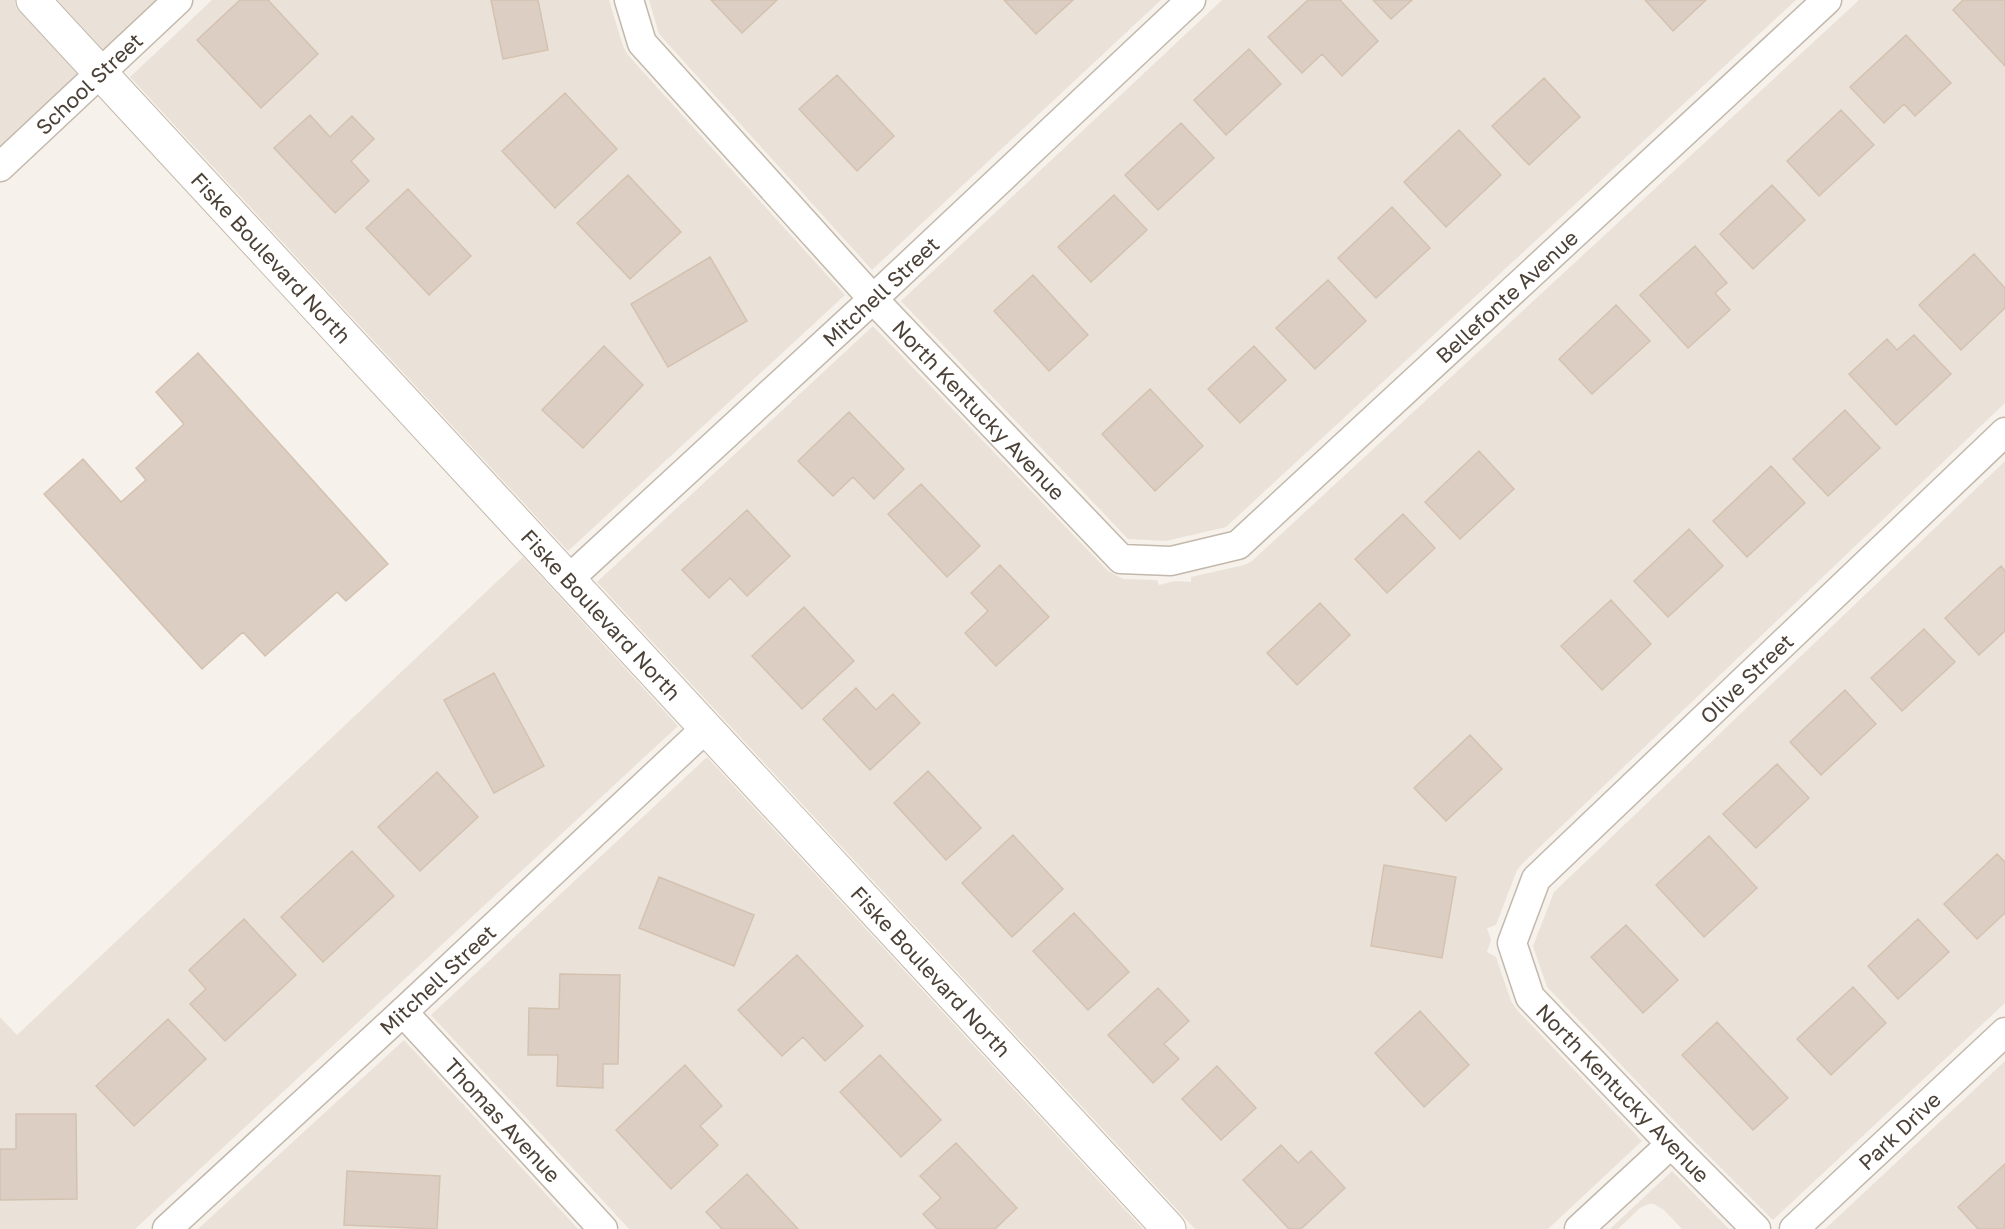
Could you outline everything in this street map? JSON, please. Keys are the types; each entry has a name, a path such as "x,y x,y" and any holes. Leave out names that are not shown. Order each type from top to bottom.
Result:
{"street":[{"name":"Fiske Boulevard North","path":"33,0 1169,1229"},
{"name":"School Street","path":"0,167 178,0"},
{"name":"North Kentucky Avenue","path":"629,0 642,43 873,298 1121,559 1170,561"},
{"name":"Mitchell Street","path":"569,579 1191,0"},
{"name":"Bellefonte Avenue","path":"1170,561 1238,545 1827,0"},
{"name":"Olive Street","path":"1512,943 1536,879 2005,432"},
{"name":"Mitchell Street","path":"167,1229 706,729"},
{"name":"North Kentucky Avenue","path":"1512,943 1530,997 1756,1229"},
{"name":"Thomas Avenue","path":"403,1012 603,1229"},
{"name":"Park Drive","path":"1794,1229 2005,1032"},
{"path":"1579,1229 1671,1144"}],"shaded area":[{"path":"0,0 178,0 0,167"},
{"path":"212,0 609,0 628,55 845,295 568,551 130,77"},
{"path":"649,0 1161,0 872,270 659,34"},
{"path":"1222,0 1796,0 1226,527 1166,541 1128,539 901,301"},
{"path":"1859,0 2005,0 2005,403 1522,864 1517,870 1496,925 1487,928 1491,940 1487,952 1496,957 1511,1001 1517,1010 1642,1141 1548,1229 1195,1229 597,582 873,326 1108,571 1123,579 1157,580 1159,585 1175,581 1191,582 1191,577 1244,565 1252,561"},
{"path":"2005,461 2005,1003 1773,1220 1684,1131 1547,987 1533,946 1554,892"},
{"path":"523,557 678,726 135,1229 0,1229 0,1017 17,1035"},
{"path":"707,757 1143,1229 629,1229 431,1015"},
{"path":"404,1040 578,1229 198,1229"},
{"path":"2005,1061 2005,1229 1825,1229"},
{"path":"1672,1171 1729,1229 1682,1229 1664,1210 1654,1204 1649,1204 1640,1208 1618,1229 1610,1229"}],"building":[{"path":"240,0 268,0 318,54 261,108 197,40"},
{"path":"491,0 538,0 548,50 503,59"},
{"path":"711,0 777,0 742,33"},
{"path":"1004,0 1073,0 1036,34"},
{"path":"1308,0 1340,0 1378,41 1342,76 1322,54 1302,73 1268,37"},
{"path":"1373,0 1412,0 1391,19"},
{"path":"1645,0 1706,0 1673,31"},
{"path":"1963,0 2005,0 2005,66 1953,10"},
{"path":"1906,35 1951,83 1915,116 1904,104 1884,123 1850,87"},
{"path":"1249,49 1281,84 1226,135 1194,100"},
{"path":"837,75 894,136 857,171 799,109"},
{"path":"1544,78 1580,117 1529,165 1492,126"},
{"path":"565,93 617,149 555,208 502,151"},
{"path":"1841,110 1874,145 1819,196 1787,161"},
{"path":"310,115 330,137 352,116 374,139 351,161 369,181 335,213 274,148"},
{"path":"1181,123 1214,158 1158,210 1125,175"},
{"path":"1459,130 1501,175 1446,227 1404,182"},
{"path":"628,175 681,232 630,279 577,223"},
{"path":"1772,185 1805,220 1753,269 1720,234"},
{"path":"408,189 471,256 429,295 366,228"},
{"path":"1114,195 1147,230 1091,282 1058,247"},
{"path":"1392,207 1430,248 1376,298 1338,258"},
{"path":"1695,246 1727,283 1715,293 1730,310 1688,348 1640,295"},
{"path":"1974,254 2005,288 2005,308 1961,350 1919,305"},
{"path":"710,257 747,321 668,367 631,304"},
{"path":"1033,275 1088,335 1049,371 994,311"},
{"path":"1328,280 1366,321 1315,369 1276,328"},
{"path":"1616,305 1650,341 1592,394 1559,359"},
{"path":"1914,335 1951,374 1896,425 1849,374 1887,339 1897,350"},
{"path":"604,346 643,385 583,448 542,410"},
{"path":"1254,346 1286,380 1240,423 1208,389"},
{"path":"198,353 388,564 346,601 337,592 265,656 243,632 202,669 44,494 83,459 121,502 146,480 136,468 184,424 156,392"},
{"path":"1150,389 1203,446 1155,491 1102,434"},
{"path":"1845,410 1880,448 1828,496 1793,459"},
{"path":"849,412 904,469 874,499 853,477 833,496 798,461"},
{"path":"1479,451 1514,489 1460,539 1425,502"},
{"path":"1771,466 1805,503 1747,557 1713,521"},
{"path":"921,484 980,546 947,577 888,514"},
{"path":"747,510 790,556 747,596 730,578 709,598 682,570"},
{"path":"1403,514 1435,548 1387,593 1355,559"},
{"path":"1689,529 1723,566 1668,617 1634,581"},
{"path":"1000,565 1049,617 996,666 965,633 988,611 971,593"},
{"path":"2001,566 2005,571 2005,631 1979,655 1945,618"},
{"path":"1611,600 1651,644 1602,690 1561,646"},
{"path":"1320,603 1350,635 1297,685 1267,653"},
{"path":"804,607 854,661 802,709 752,656"},
{"path":"1924,629 1955,662 1902,711 1871,678"},
{"path":"494,673 544,766 494,793 444,700"},
{"path":"856,688 876,710 893,694 920,723 870,770 823,719"},
{"path":"1845,690 1876,724 1821,775 1790,742"},
{"path":"1470,735 1502,769 1446,821 1414,788"},
{"path":"1777,764 1809,798 1756,848 1723,814"},
{"path":"928,771 981,828 946,860 894,803"},
{"path":"437,772 478,817 420,871 378,827"},
{"path":"1013,835 1063,889 1012,937 962,883"},
{"path":"1709,836 1757,888 1704,937 1656,885"},
{"path":"352,851 394,896 323,962 281,917"},
{"path":"1997,854 2005,862 2005,913 1977,939 1944,904"},
{"path":"1384,865 1456,877 1442,958 1371,946"},
{"path":"659,877 754,915 734,966 639,928"},
{"path":"1074,913 1129,972 1088,1010 1033,951"},
{"path":"244,919 296,975 225,1041 190,1004 206,989 189,970"},
{"path":"1918,919 1949,952 1898,999 1868,966"},
{"path":"1626,925 1678,980 1643,1013 1591,957"},
{"path":"797,955 863,1026 825,1061 803,1037 782,1056 738,1010"},
{"path":"560,974 620,975 618,1064 603,1064 603,1088 557,1086 558,1055 528,1055 529,1008 559,1009"},
{"path":"1853,987 1886,1023 1831,1075 1797,1039"},
{"path":"1158,988 1189,1021 1164,1044 1179,1059 1153,1083 1108,1035"},
{"path":"1420,1011 1469,1065 1424,1107 1375,1053"},
{"path":"168,1019 206,1059 134,1126 96,1086"},
{"path":"1717,1022 1788,1098 1753,1130 1682,1055"},
{"path":"880,1055 941,1120 901,1157 840,1092"},
{"path":"685,1065 722,1106 700,1126 718,1145 671,1189 616,1130"},
{"path":"1217,1066 1256,1108 1221,1140 1182,1099"},
{"path":"16,1114 76,1114 77,1199 0,1200 0,1149 16,1149"},
{"path":"956,1143 1017,1208 995,1229 937,1229 923,1214 941,1198 920,1176"},
{"path":"1281,1145 1298,1163 1311,1151 1345,1188 1301,1229 1289,1229 1243,1180"},
{"path":"2005,1164 2005,1227 2003,1229 1978,1229 1958,1207"},
{"path":"347,1171 440,1176 437,1229 344,1225"},
{"path":"747,1174 798,1229 722,1229 706,1212"}]}
